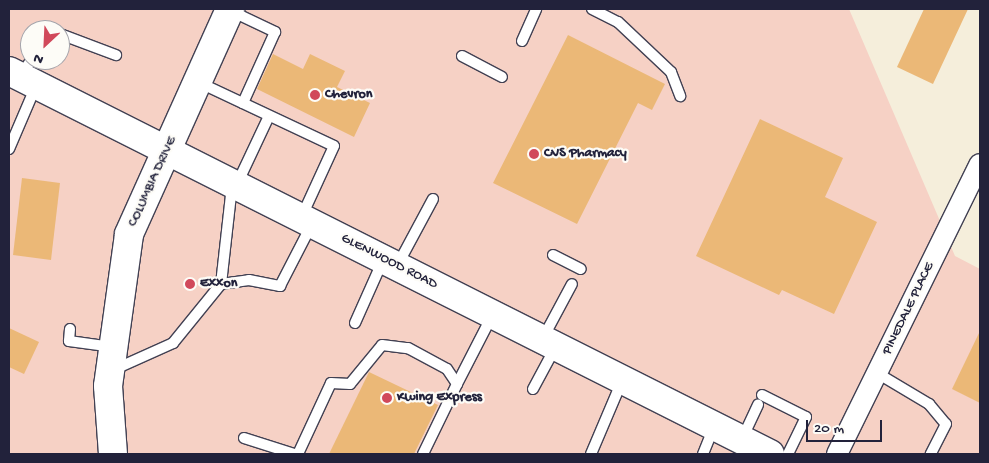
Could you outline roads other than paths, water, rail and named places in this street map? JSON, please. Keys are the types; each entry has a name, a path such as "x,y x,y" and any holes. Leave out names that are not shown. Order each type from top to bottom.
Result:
{"main road":[{"name":"COLUMBIA DRIVE","path":"113,454 111,360 129,234 230,10"},
{"name":"GLENWOOD ROAD","path":"24,73 234,184 770,454"}],"street":[{"name":"PINEDALE PLACE","path":"837,454 980,164"}],"lane":[{"path":"522,41 536,9"},
{"path":"592,9 618,22 671,72 680,96"},
{"path":"230,10 275,32 243,103"},
{"path":"70,38 116,55"},
{"path":"462,56 502,77"},
{"path":"9,149 24,73"},
{"path":"198,82 334,146 280,286 249,280 221,284"},
{"path":"70,329 69,341 111,360 173,343 221,284 234,184 269,116"},
{"path":"355,323 390,262 433,199"},
{"path":"553,255 581,269"},
{"path":"534,389 549,343 572,284"},
{"path":"423,454 493,314"},
{"path":"244,438 294,454 331,383 350,384 382,345 408,348 447,369 457,384"},
{"path":"877,373 929,404 946,424 931,454"},
{"path":"591,454 622,380"},
{"path":"742,440 760,400 806,417 788,454"},
{"path":"703,454 714,426"}],"place":[{"name":"Chevron","path":"315,95"},
{"name":"CVS Pharmacy","path":"534,154"},
{"name":"Exxon","path":"190,284"},
{"name":"Kwing Express","path":"387,398"}]}
